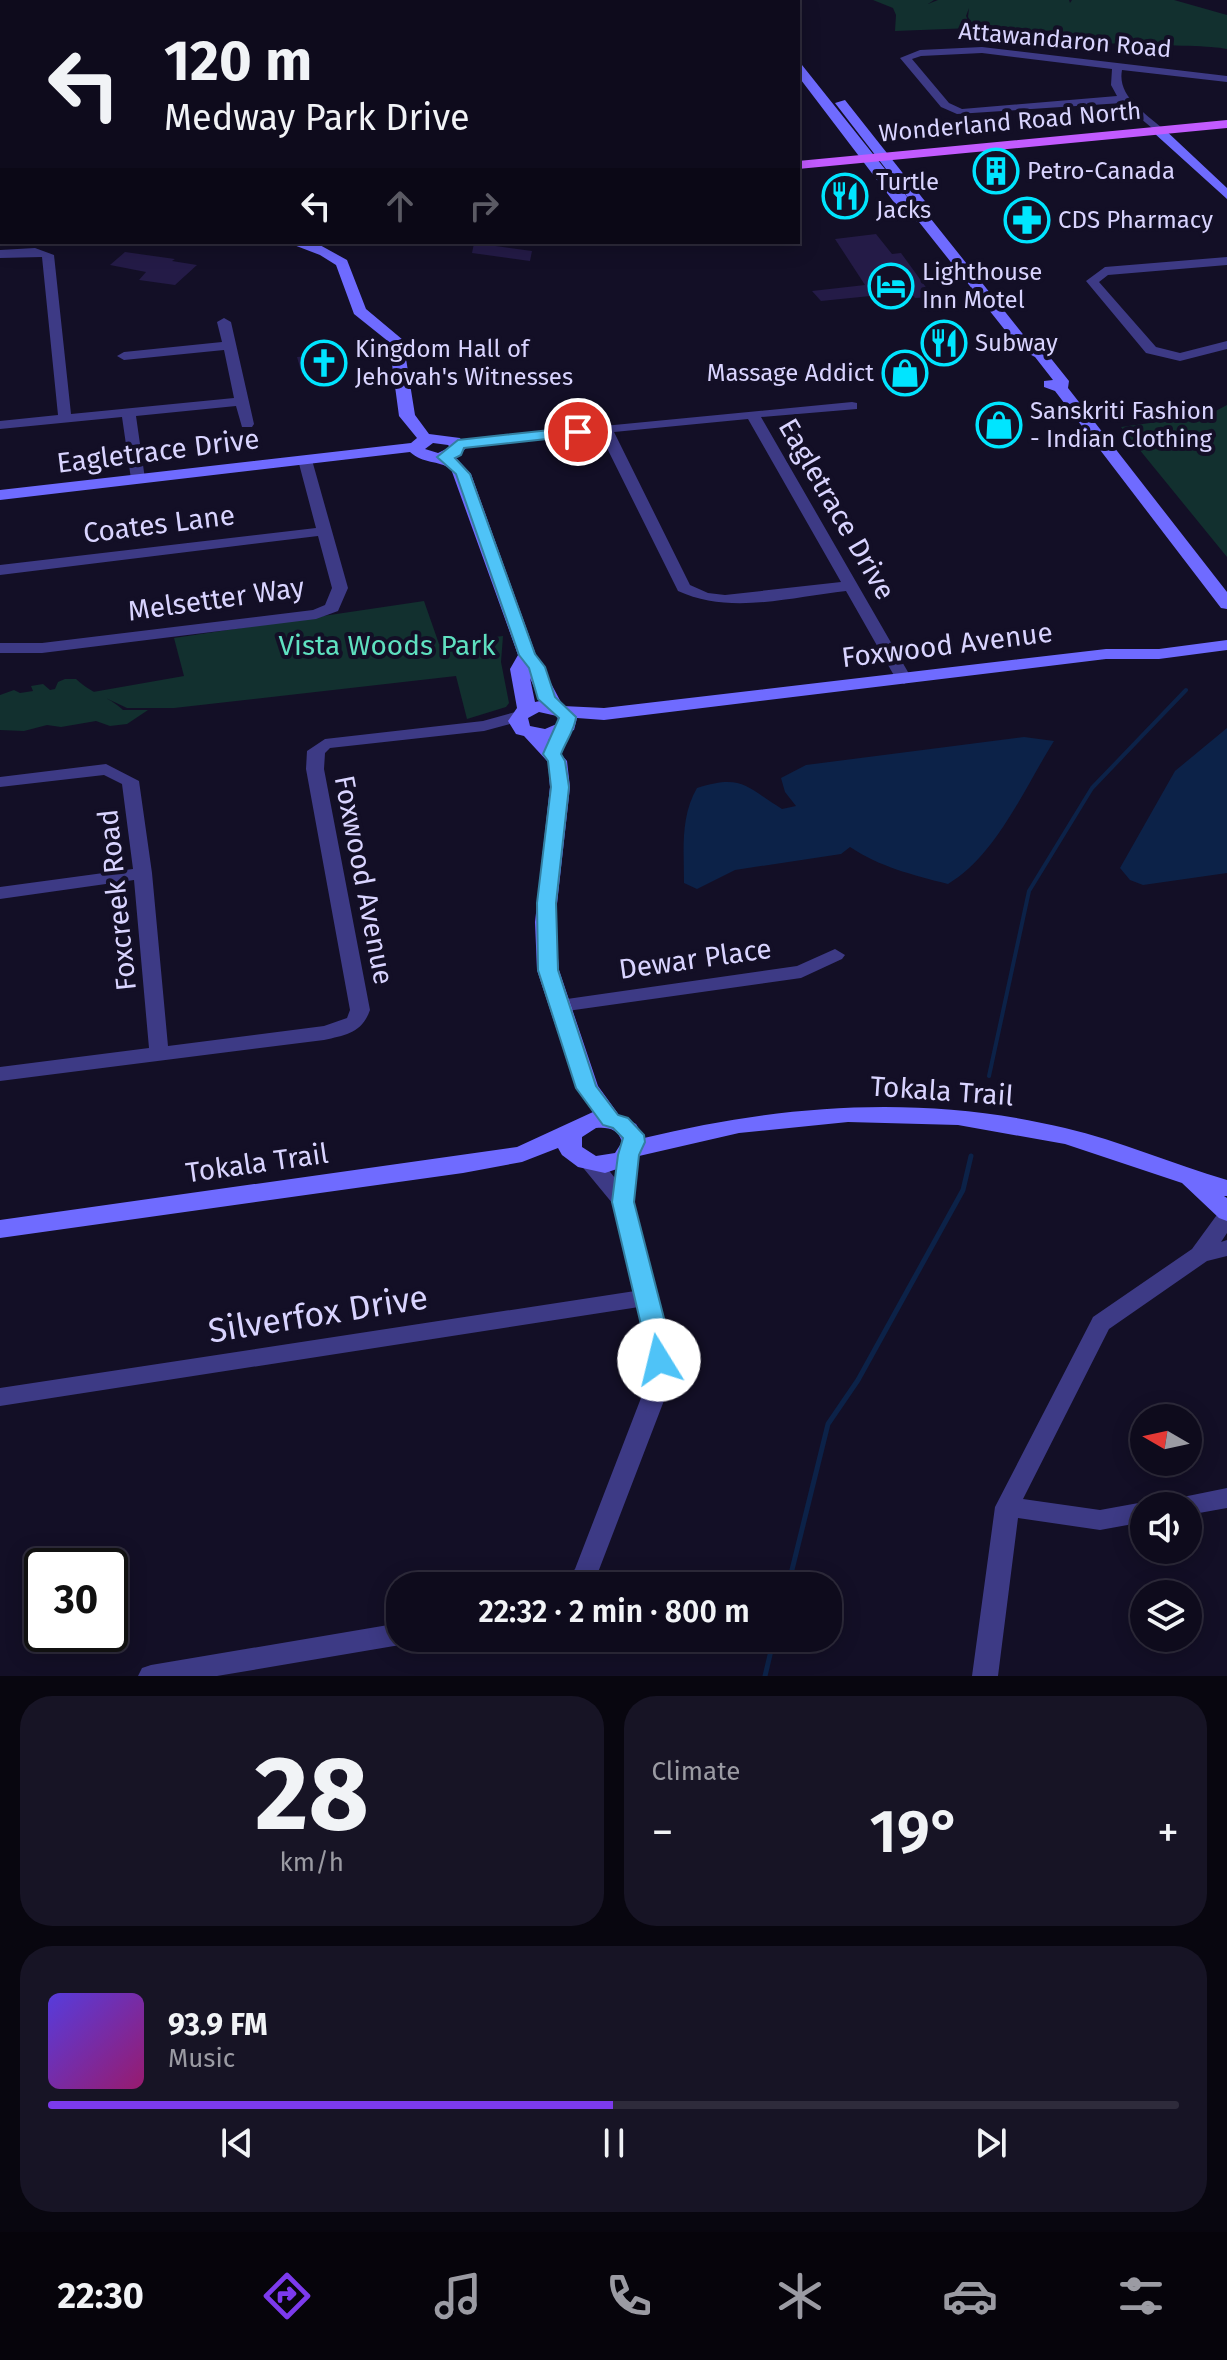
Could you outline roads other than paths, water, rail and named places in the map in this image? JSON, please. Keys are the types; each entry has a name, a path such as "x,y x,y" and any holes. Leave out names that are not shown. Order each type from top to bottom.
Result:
{"main road":[{"name":"Wonderland Road North","path":"800,165 1227,124"}],"street":[{"name":"Attawandaron Road","path":"1126,99 977,113 957,111 945,105 905,58 920,53 982,50 1227,79"},
{"path":"800,53 885,156 927,214 924,219"},
{"path":"1118,66 1113,84 1227,195"},
{"path":"800,71 911,215 924,219 1025,346 1023,354 1047,383 1060,388 1226,602"},
{"path":"301,244 321,249 342,263 359,311 396,340 407,416 421,443 421,455 444,457 456,452 458,444 448,439 421,443"},
{"path":"0,254 35,252 48,255 65,419"},
{"path":"1227,261 1105,271 1092,281 1151,350 1180,357 1227,345"},
{"path":"224,322 247,424"},
{"path":"124,356 229,345"},
{"path":"0,425 241,401"},
{"path":"752,414 852,406"},
{"path":"128,412 138,479"},
{"name":"Eagletrace Drive","path":"458,444 752,414 904,679"},
{"path":"605,429 684,588 704,597 725,600 851,586"},
{"name":"Eagletrace Drive","path":"0,495 305,460 421,443"},
{"path":"444,457 463,474 527,655 537,667 547,699 562,719"},
{"name":"Melsetter Way","path":"0,648 21,650 316,614 335,604 340,588 305,460"},
{"name":"Coates Lane","path":"0,570 325,531"},
{"name":"Foxwood Avenue","path":"1106,654 1149,642 1227,632"},
{"name":"Foxwood Avenue","path":"562,719 1106,654 1159,654 1227,645"},
{"path":"527,655 519,669 525,722 557,761 560,787 548,883 545,948 548,970 587,1088 625,1138 623,1202 656,1330 659,1360 653,1398 586,1572"},
{"path":"525,722 547,735 562,719"},
{"path":"525,722 562,719"},
{"path":"552,754 562,719"},
{"name":"Foxwood Avenue","path":"0,1074 324,1033 356,1022 360,1010 315,769 316,751 325,744 525,722"},
{"name":"Foxcreek Road","path":"0,782 106,769 125,776 133,790 159,1053"},
{"path":"0,893 143,873"},
{"name":"Dewar Place","path":"560,1006 801,972 835,955"},
{"path":"587,1088 580,1144 623,1202"},
{"name":"Tokala Trail","path":"625,1138 688,1134 823,1115 951,1117 1062,1135 1147,1159 1227,1188"},
{"path":"580,1144 625,1138"},
{"path":"580,1144 612,1164 625,1138"},
{"name":"Tokala Trail","path":"0,1229 463,1165 580,1144"},
{"name":"Tokala Trail","path":"1186,1175 1227,1215"},
{"path":"1200,1255 1227,1215"},
{"path":"985,1676 1007,1507 1101,1323 1200,1255 1227,1248"},
{"name":"Silverfox Drive","path":"0,1397 646,1298"},
{"path":"1202,1502 1227,1498"},
{"path":"1007,1507 1100,1520 1130,1515"},
{"path":"151,1676 386,1636"}],"water":[{"path":"1227,728 1227,873 1143,885 1130,880 1120,868 1175,771"},
{"path":"1024,737 1054,741 995,839 965,872 948,884 885,865 850,847 841,854 735,870 697,889 684,883 685,822 697,788 734,782 782,809 796,806 785,792 781,778 806,765"}],"waterway":[{"path":"989,1076 1029,891 1092,788 1186,690"},
{"path":"791,1572 828,1424 858,1380 963,1190 971,1156"},
{"path":"765,1676 771,1652"}],"place":[{"name":"Petro-Canada","path":"996,171"},
{"name":"Turtle Jacks","path":"845,196"},
{"name":"CDS Pharmacy","path":"1027,220"},
{"name":"Lighthouse Inn Motel","path":"891,286"},
{"name":"Subway","path":"944,343"},
{"name":"Kingdom Hall of Jehovah's Witnesses","path":"324,363"},
{"name":"Massage Addict","path":"905,373"},
{"name":"Sanskriti Fashion - Indian Clothing","path":"999,425"}],"park label":[{"name":"Vista Woods Park","path":"387,645"}]}
